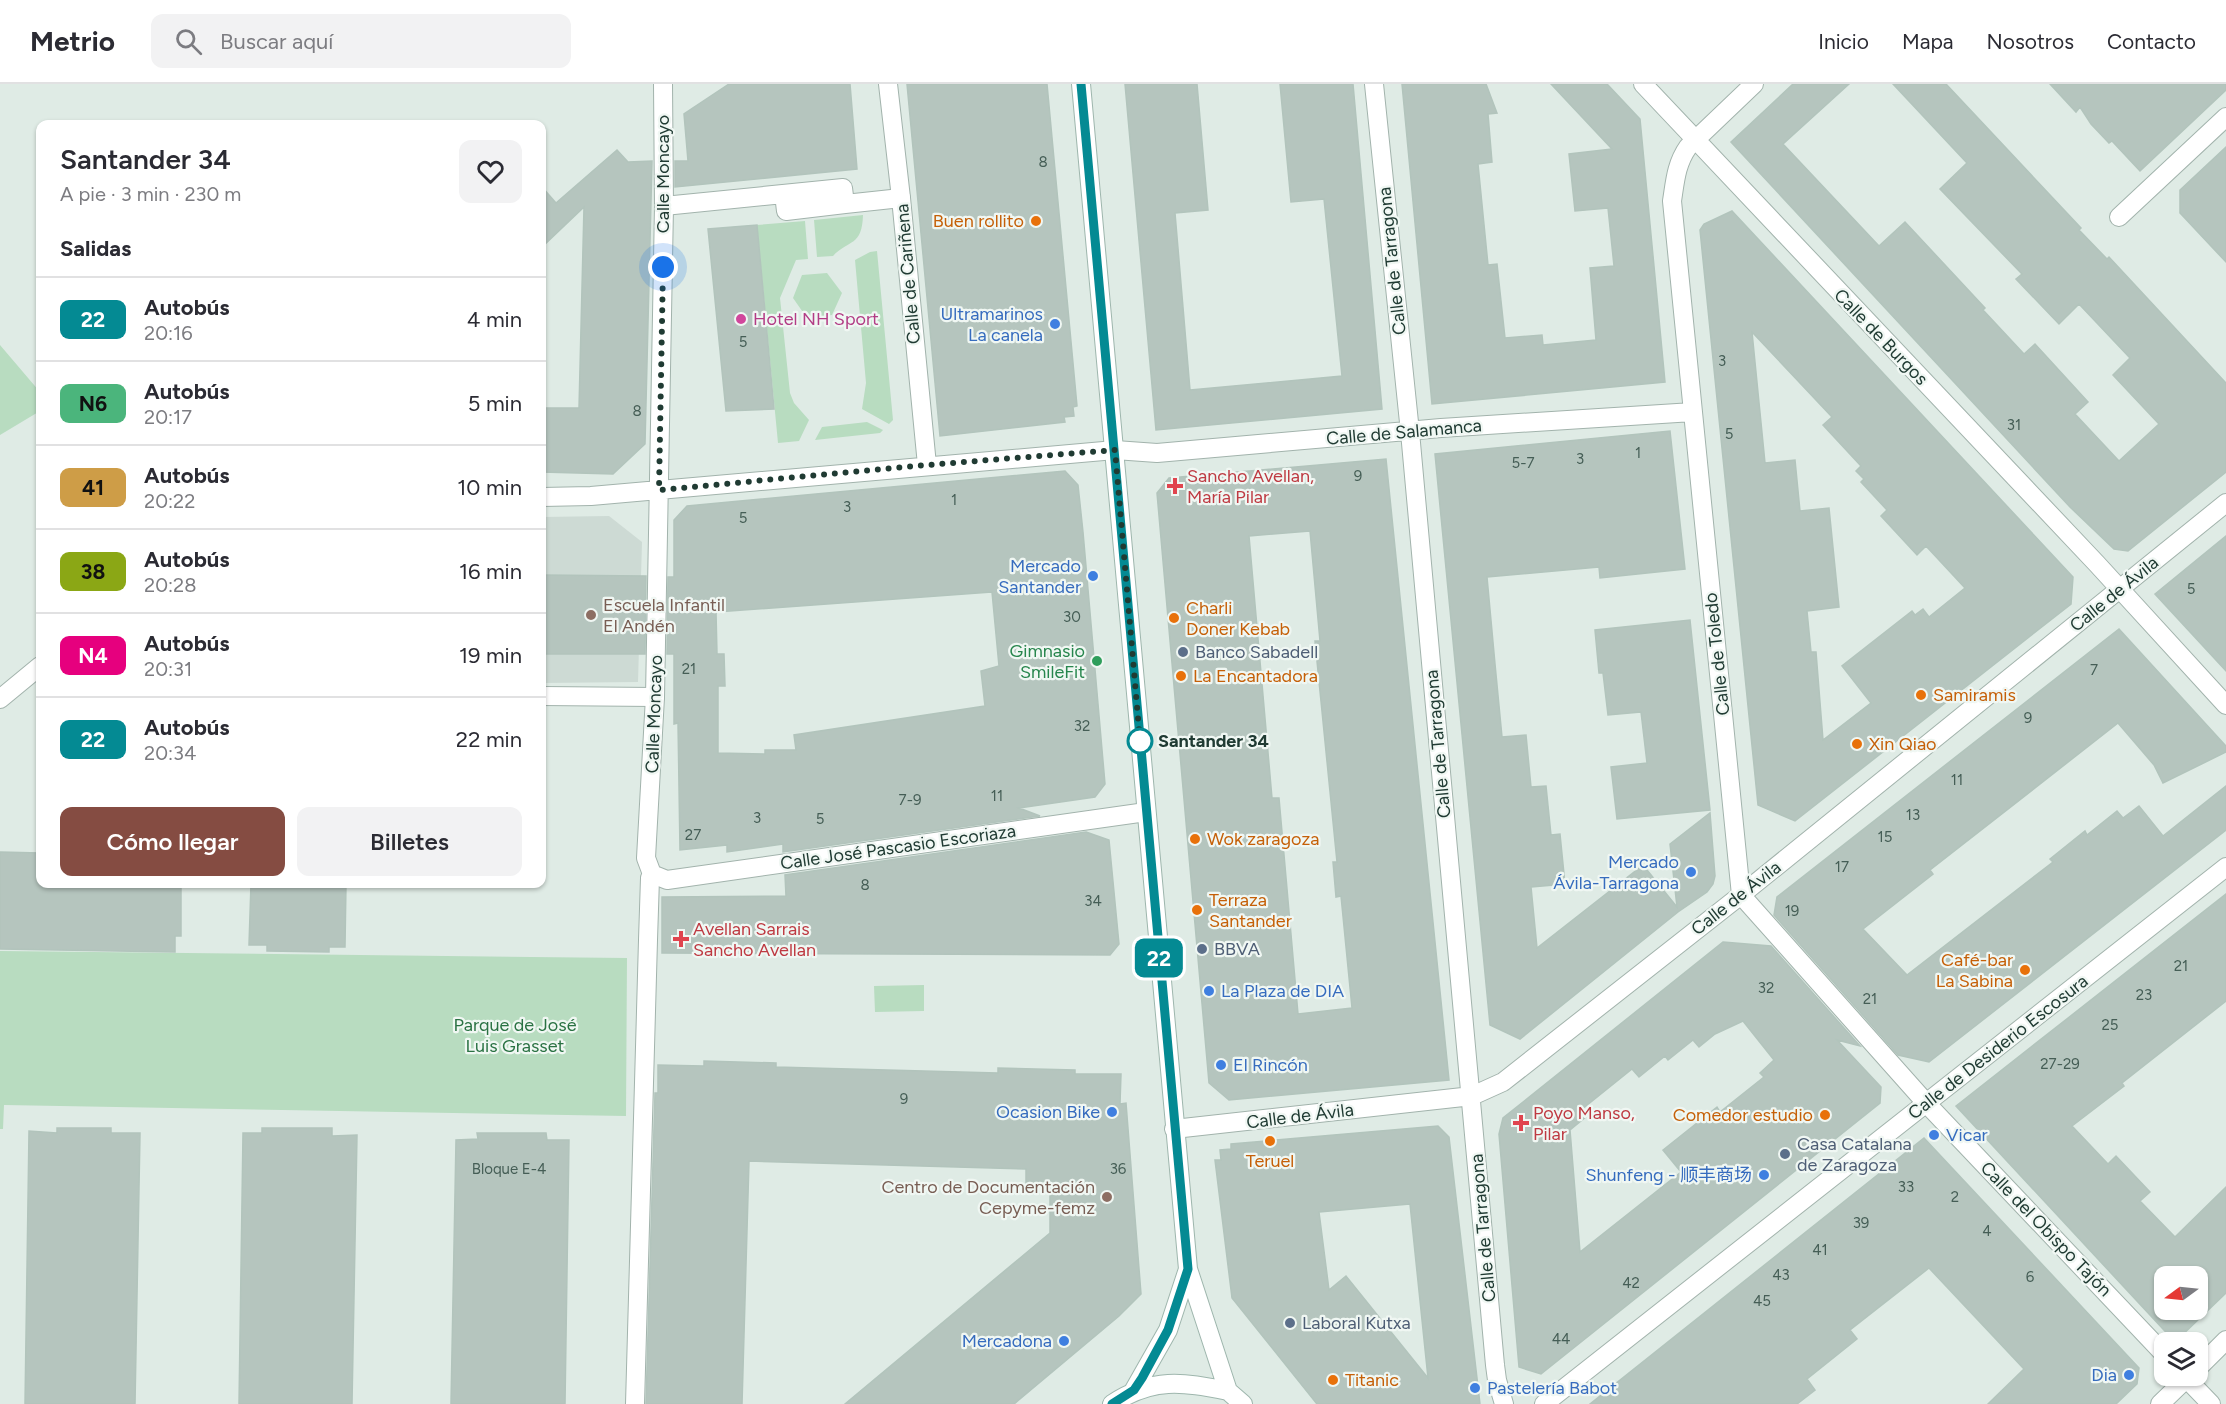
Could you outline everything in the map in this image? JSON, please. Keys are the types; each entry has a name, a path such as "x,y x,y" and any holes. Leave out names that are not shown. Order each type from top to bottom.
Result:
{"street":[{"name":"Calle Moncayo","path":"635,1404 648,940 652,874 646,858 655,697 664,206 663,84"},
{"name":"Calle de Cariñena","path":"888,84 927,465"},
{"path":"1081,84 1188,1269 1228,1391 1243,1404"},
{"name":"Calle de Tarragona","path":"1374,84 1410,432 1495,1365 1504,1404"},
{"name":"Calle de Burgos","path":"1643,84 2120,589 2226,705"},
{"name":"Calle de Toledo","path":"1741,895 1672,201 1682,156 1754,84"},
{"path":"2119,217 2226,117"},
{"path":"664,206 843,188 845,204 901,198"},
{"name":"Calle de Salamanca","path":"546,497 591,496 1115,450 1157,453 1693,412"},
{"name":"Calle de Ávila","path":"1174,1129 1472,1096 1503,1082 1741,895 2226,503"},
{"path":"0,699 36,669"},
{"path":"546,696 655,697"},
{"name":"Calle José Pascasio Escoriaza","path":"652,874 668,880 1146,812"},
{"name":"Calle de Desiderio Escosura","path":"1544,1404 2226,867"},
{"path":"1741,895 1927,1104"},
{"name":"Calle del Obispo Tajón","path":"1927,1104 2154,1343"},
{"path":"1134,1390 1168,1330 1188,1269"},
{"path":"2208,1357 2226,1340"},
{"path":"1112,1404 1134,1390 1148,1386 1171,1384 1228,1391"},
{"path":"2160,1404 2177,1386"},
{"path":"2198,1386 2211,1404"}],"shaded area":[{"name":"Escuela Infantil El Andén","path":"609,516 642,542 638,682 546,683 546,517"}],"green space":[{"path":"863,215 860,233 854,241 833,256 817,257 814,220"},
{"path":"805,221 808,259 796,260 780,298 790,393 794,403 809,420 799,441 778,443 757,225"},
{"path":"877,251 893,420 889,424 862,409 866,383 855,260"},
{"path":"827,273 842,293 832,315 807,318 793,298 802,275"},
{"path":"0,345 36,387 36,413 0,435"},
{"path":"867,422 883,430 880,433 815,440 822,427"},
{"name":"Parque de José Luis Grasset","path":"0,951 627,958 626,1116 4,1105 3,1129 0,1129"},
{"path":"924,985 924,1011 875,1012 874,986"}],"building":[{"path":"729,84 850,84 857,169 675,187 675,161 688,161 684,114"},
{"path":"907,84 1047,84 1077,406 1073,407 1074,416 1064,417 1065,422 940,436"},
{"path":"1125,84 1197,84 1208,210 1175,213 1190,390 1342,376 1324,199 1291,202 1280,84 1353,84 1382,409 1156,430"},
{"path":"1402,84 1486,84 1497,113 1488,114 1492,162 1478,164 1488,265 1497,264 1505,338 1542,335 1543,345 1596,340 1590,268 1614,266 1608,208 1575,211 1569,154 1612,149 1551,84 1607,84 1640,119 1665,382 1432,404"},
{"path":"1793,84 1849,84 1783,144 1879,246 1905,222 1985,308 1983,310 2024,354 2035,344 2088,402 2075,414 2119,461 2159,424 2113,375 2130,358 2079,304 2059,324 2016,279 2022,274 1940,189 1967,163 1893,84 1946,84 2081,228 2079,230 2107,259 2109,257 2226,383 2226,472 2128,551 2114,549 2070,507 1731,142"},
{"path":"2050,84 2226,84 2226,90 2140,171 2112,141 2109,143 2091,124 2080,107 2076,112"},
{"path":"2226,147 2226,262 2180,213 2180,190"},
{"path":"617,150 628,162 652,161 645,444 613,474 546,472 546,408 579,408 584,207 546,243 546,192 556,203"},
{"path":"1732,211 2073,577 2071,604 1795,821 1758,805 1700,230 1704,224","holes":["1752,332 1832,417 1823,425 1861,466 1856,471 1864,479 1861,482 1887,510 1881,516 1917,555 1926,546 1965,588 1929,617 1923,609 1915,615 1912,611 1842,666 1871,703 1823,740 1816,652 1811,652 1807,611 1839,607 1829,508 1800,511 1795,460 1765,463"]},
{"name":"Hotel NH Sport","path":"757,225 774,409 726,411 708,229"},
{"path":"1670,431 1685,569 1600,578 1599,567 1487,577 1502,737 1526,735 1531,787 1546,786 1551,835 1560,834 1565,884 1531,887 1537,948 1643,865 1677,907 1670,844 1710,813 1715,876 1707,892 1678,912 1520,1039 1490,1025 1435,454"},
{"path":"1386,459 1449,1080 1229,1100 1209,1083 1157,493 1169,478","holes":["1310,531 1320,641 1315,641 1337,862 1333,862 1336,897 1341,896 1352,1008 1298,1014 1279,798 1272,798 1249,536"]},
{"path":"1065,471 1078,485 1105,784 1095,797 1019,808 1040,816 783,852 783,844 727,852 727,845 680,850 678,723 674,724 674,654 667,654 668,577 674,577 674,520 687,506","holes":["992,592 999,666 981,671 985,706 794,735 796,750 765,750 765,754 718,753 718,686 725,686 724,654 717,654 716,612"]},
{"path":"2226,536 2226,671 2155,594"},
{"path":"546,575 646,576 645,654 546,654"},
{"path":"1690,620 1710,810 1617,819 1611,767 1647,763 1641,712 1608,715 1603,673 1599,673 1595,630"},
{"path":"2119,629 2226,746 2226,752 2163,783 2154,765 2118,723 1930,870 1933,874 1863,929 1907,975 2053,862 2050,859 2085,831 2087,835 2117,811 2123,818 2139,806 2163,836 2226,786 2226,830 1929,1062 1898,1055 1774,915 1777,897"},
{"path":"1086,832 1109,840 1119,944 1110,955 662,953 662,897 786,896 785,875"},
{"path":"0,852 36,853 36,888 181,888 181,936 175,936 175,952 0,949"},
{"path":"251,888 346,888 345,947 329,947 329,952 267,951 267,945 249,945"},
{"path":"2226,894 2226,1001 2122,1083 2124,1086 2072,1126 2108,1164 2116,1156 2150,1192 2140,1201 2175,1237 2226,1187 2226,1293 2208,1310 2208,1266 2154,1266 2154,1319 1956,1106"},
{"path":"1723,942 1771,946 1860,1046 1837,1040 1881,1087 1880,1103 1541,1374 1519,1367 1499,1134 1503,1118","holes":["1743,1021 1774,1060 1760,1073 1764,1077 1720,1112 1717,1107 1663,1150 1681,1172 1580,1252 1570,1130 1587,1116 1581,1110 1632,1069 1639,1077 1665,1056 1668,1060 1693,1040 1699,1047 1715,1034"]},
{"path":"704,1061 776,1063 776,1067 998,1073 998,1068 1075,1070 1075,1074 1121,1074 1120,1104 1126,1103 1141,1294 1119,1316 1014,1404 845,1404 1050,1233 1050,1185 1026,1185 1026,1169 749,1161 742,1404 646,1404 655,1093 658,1093 658,1065 704,1066"},
{"path":"1438,1126 1449,1137 1480,1404 1317,1404 1232,1298 1215,1160 1221,1160 1220,1150 1231,1149 1231,1144","holes":["1410,1204 1428,1378 1346,1276 1329,1290 1319,1212"]},
{"path":"57,1128 111,1128 111,1133 140,1133 135,1404 25,1404 29,1131 57,1133"},
{"path":"262,1128 332,1128 332,1136 357,1135 352,1404 239,1404 243,1133 262,1133"},
{"path":"477,1133 546,1133 547,1140 569,1140 565,1404 451,1404 456,1140 478,1139"},
{"path":"1924,1138 2139,1368 2137,1384 2116,1404 1988,1404 2024,1369 1929,1268 1850,1330 1857,1339 1807,1379 1815,1390 1797,1404 1590,1404"},
{"path":"2155,1320 2198,1320 2185,1332 2166,1332"}],"bus line":[{"name":"22","path":"1081,84 1188,1269 1168,1330 1142,1378 1134,1390 1112,1404"}],"place":[{"name":"Buen rollito","path":"1036,221"},
{"name":"Hotel NH Sport","path":"741,319"},
{"name":"Ultramarinos La canela","path":"1055,324"},
{"name":"Sancho Avellan, María Pilar","path":"1175,486"},
{"name":"Mercado Santander","path":"1093,576"},
{"name":"Escuela Infantil El Andén","path":"591,615"},
{"name":"Charli Doner Kebab","path":"1174,618"},
{"name":"Banco Sabadell","path":"1183,652"},
{"name":"Gimnasio SmileFit","path":"1097,661"},
{"name":"La Encantadora","path":"1181,676"},
{"name":"Samiramis","path":"1921,695"},
{"name":"Santander 34","path":"1140,741"},
{"name":"Xin Qiao","path":"1857,744"},
{"name":"Wok zaragoza","path":"1195,839"},
{"name":"Mercado Ávila-Tarragona","path":"1691,872"},
{"name":"Terraza Santander","path":"1197,910"},
{"name":"Avellan Sarrais Sancho Avellan","path":"681,939"},
{"name":"BBVA","path":"1202,949"},
{"name":"Café-bar La Sabina","path":"2025,970"},
{"name":"La Plaza de DIA","path":"1209,991"},
{"name":"El Rincón","path":"1221,1065"},
{"name":"Ocasion Bike","path":"1112,1112"},
{"name":"Comedor estudio","path":"1825,1115"},
{"name":"Poyo Manso, Pilar","path":"1521,1123"},
{"name":"Vicar","path":"1934,1135"},
{"name":"Teruel","path":"1270,1141"},
{"name":"Casa Catalana de Zaragoza","path":"1785,1154"},
{"name":"Shunfeng - 顺丰商场","path":"1764,1175"},
{"name":"Centro de Documentación Cepyme-femz","path":"1107,1197"},
{"name":"Laboral Kutxa","path":"1290,1323"},
{"name":"Mercadona","path":"1064,1341"},
{"name":"Dia","path":"2129,1375"},
{"name":"Titanic","path":"1333,1380"},
{"name":"Pastelería Babot","path":"1475,1388"}],"route":[{"path":"663,267 659,490 1115,450 1140,741"}]}
